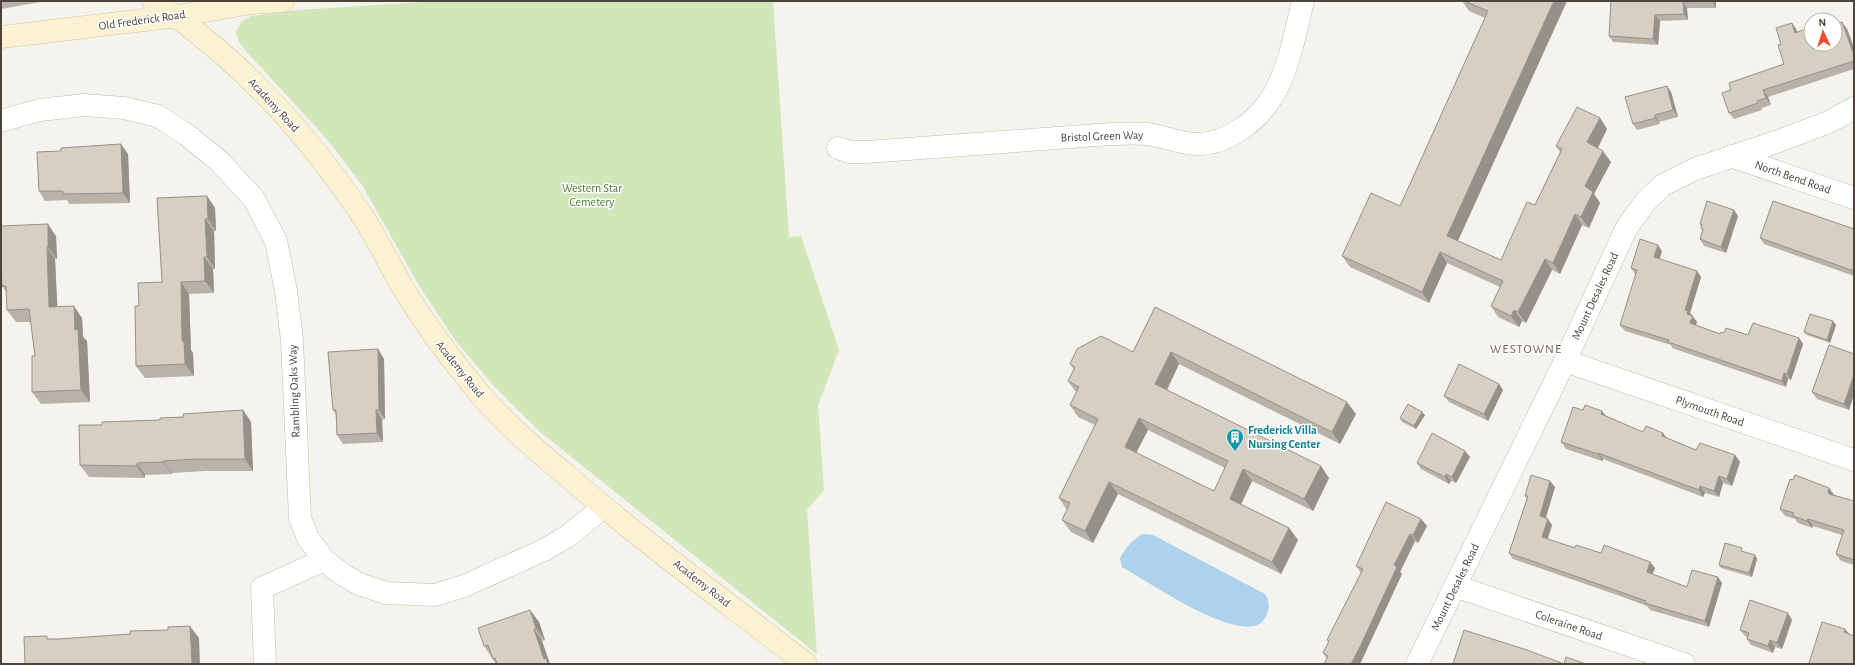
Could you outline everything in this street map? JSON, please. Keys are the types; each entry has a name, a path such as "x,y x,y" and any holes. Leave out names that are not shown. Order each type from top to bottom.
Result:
{"main road":[{"name":"Academy Road","path":"153,1 178,16 240,69 273,101 301,133 332,172 365,221 402,287 436,339 481,395 529,443 603,507 806,664"},
{"name":"Old Frederick Road","path":"1,37 178,16 251,3 283,1"}],"street":[{"name":"Bristol Green Way","path":"838,148 850,152 867,152 1111,134 1147,134 1195,144 1211,143 1230,136 1248,124 1274,93 1293,40 1303,1"},
{"name":"Rambling Oaks Way","path":"1,121 40,110 84,105 124,108 158,116 188,135 219,161 254,199 276,241 286,291 292,340 300,518 308,538 324,560 342,574 360,584 386,593 435,595 464,586 544,550 568,536 603,507"},
{"name":"Mount Desales Road","path":"1417,664 1565,361 1628,227 1646,201 1663,185 1695,169 1779,141 1829,122 1854,108"},
{"name":"North Bend Road","path":"1731,156 1854,198"},
{"name":"Plymouth Road","path":"1565,361 1854,460"},
{"path":"265,664 262,588 324,560"},
{"name":"Coleraine Road","path":"1455,586 1684,664"}],"green space":[{"name":"Western Star Cemetery","path":"440,1 773,1 789,237 801,236 839,350 818,405 824,490 807,510 817,654 539,431 493,385 455,340 418,284 362,185 326,138 245,50 239,42 236,32 242,21 251,16 298,10"}],"water":[{"path":"1142,534 1153,535 1265,594 1269,606 1267,614 1263,620 1259,625 1254,626 1240,626 1224,622 1168,595 1122,567 1120,558 1130,544"}],"building":[{"path":"1464,1 1554,1 1447,236 1501,260 1527,202 1535,205 1562,149 1556,146 1577,107 1600,118 1587,142 1603,151 1585,186 1593,192 1581,217 1575,214 1553,263 1545,259 1518,312 1514,310 1511,316 1491,306 1503,281 1440,252 1422,292 1342,256 1371,193 1400,206 1488,11"},
{"path":"1611,1 1712,1 1683,2 1684,14 1655,15 1653,39 1609,36"},
{"path":"1792,23 1795,33 1803,30 1803,52 1843,52 1843,25 1854,55 1854,61 1763,90 1766,98 1757,101 1758,103 1729,113 1722,93 1731,90 1729,83 1784,64 1778,45 1781,44 1776,28"},
{"path":"1667,86 1673,110 1655,115 1655,118 1633,124 1625,97"},
{"path":"121,144 123,193 63,194 63,191 39,191 37,152 61,151 61,148"},
{"path":"207,196 208,219 205,219 207,257 204,257 205,281 181,282 182,341 184,341 185,364 136,366 135,306 139,306 138,283 162,282 157,198"},
{"path":"1707,201 1734,210 1721,247 1700,239 1703,229 1701,228 1702,224 1700,224"},
{"path":"1773,201 1854,229 1854,271 1760,238"},
{"path":"48,224 47,247 49,307 74,306 75,330 78,329 81,390 32,392 32,356 35,356 29,309 7,310 6,286 2,286 1,226"},
{"path":"1640,239 1658,245 1654,257 1697,271 1685,310 1688,311 1687,314 1693,316 1690,323 1720,334 1721,332 1724,333 1726,328 1748,335 1753,323 1799,338 1787,374 1784,373 1782,381 1668,342 1669,340 1620,325 1637,270 1631,268"},
{"name":"Frederick Villa Nursing Center","path":"1155,307 1347,402 1332,432 1171,352 1155,384 1321,466 1304,499 1243,469 1230,499 1289,528 1272,562 1109,482 1085,531 1062,520 1070,503 1059,498 1098,419 1070,405 1079,387 1068,381 1075,367 1070,364 1077,349 1101,336 1133,352","holes":["1139,418 1228,461 1214,491 1125,447"]},
{"path":"1810,314 1833,321 1827,340 1804,332"},
{"path":"1829,345 1854,354 1854,375 1844,404 1812,392"},
{"path":"378,349 379,410 376,410 377,433 337,435 336,410 333,410 328,352"},
{"path":"1459,364 1499,384 1484,414 1444,396"},
{"path":"1408,404 1422,412 1414,426 1400,418"},
{"path":"1585,405 1602,411 1601,414 1643,432 1646,426 1663,433 1662,436 1696,450 1700,443 1735,455 1727,479 1719,476 1714,491 1700,486 1699,490 1598,453 1561,442 1573,407 1583,410"},
{"path":"243,410 245,459 163,461 137,463 137,466 80,465 79,425 102,425 102,422 160,420 160,418 184,417 183,414"},
{"path":"1432,433 1465,451 1452,477 1446,474 1445,477 1417,463"},
{"path":"1531,475 1550,481 1540,516 1548,519 1542,537 1575,548 1576,545 1601,553 1604,545 1650,562 1647,572 1687,587 1692,570 1718,577 1705,621 1645,603 1646,601 1509,553 1528,496 1525,496"},
{"path":"1795,475 1829,488 1829,494 1854,501 1854,560 1836,554 1844,530 1808,519 1807,521 1793,516 1794,513 1780,509 1790,479 1793,480"},
{"path":"1386,502 1421,519 1413,535 1410,534 1394,565 1397,567 1351,664 1324,664 1328,656 1323,653 1329,641 1327,640 1363,569 1356,566"},
{"path":"1725,543 1742,548 1741,551 1755,555 1749,573 1719,565"},
{"path":"1750,600 1788,613 1777,643 1770,640 1768,646 1747,639 1749,633 1740,630"},
{"path":"530,610 536,628 534,629 544,659 546,658 548,664 497,664 495,658 493,659 488,645 484,646 478,628"},
{"path":"1822,622 1845,629 1844,632 1854,636 1854,664 1809,663"},
{"path":"190,626 192,664 25,664 24,637 47,636 47,639 59,639 130,634 130,631 168,630 168,627"},
{"path":"1464,630 1527,650 1564,664 1453,664"},
{"path":"1566,657 1586,664 1564,664"}],"place":[{"name":"Frederick Villa Nursing Center","path":"1235,452"}],"district":[{"name":"WESTOWNE","path":"1526,349"}]}
